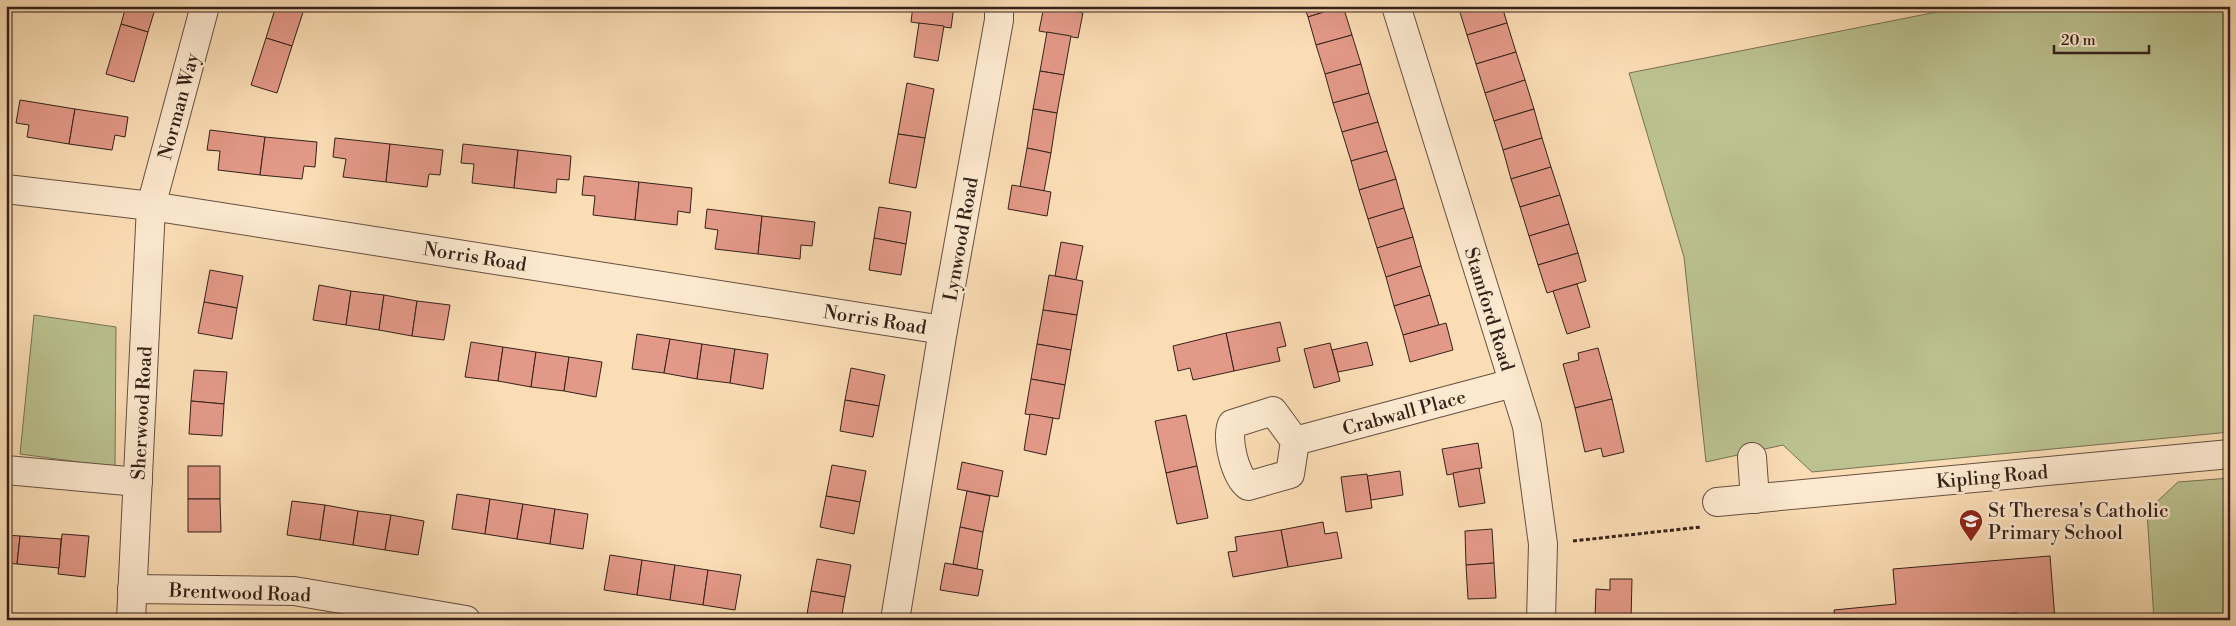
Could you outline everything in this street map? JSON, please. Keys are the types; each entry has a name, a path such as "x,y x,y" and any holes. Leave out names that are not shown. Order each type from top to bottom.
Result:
{"street":[{"name":"Norman Way","path":"151,206 205,6"},
{"name":"Lynwood Road","path":"895,620 943,330 999,20 999,6"},
{"name":"Stamford Road","path":"1396,6 1527,426 1543,544 1541,620"},
{"name":"Norris Road","path":"6,190 151,206 943,330"},
{"name":"Sherwood Road","path":"131,620 151,206"},
{"name":"Crabwall Place","path":"1294,441 1513,384"},
{"name":"Kipling Road","path":"1717,502 2230,454"},
{"path":"1752,457 1755,499"},
{"path":"6,470 138,482"},
{"name":"Brentwood Road","path":"132,589 294,591 466,620"}],"path":[{"path":"1543,544 1696,528 1712,524 1717,502"}],"green space":[{"path":"1967,6 2230,6 2230,432 1812,472 1783,445 1706,462 1684,257 1629,73"},
{"path":"34,315 116,327 115,467 20,454"},
{"path":"2230,478 2230,620 2154,620 2147,511 2178,482"}],"building":[{"path":"126,6 156,6 148,32 121,24"},
{"path":"276,6 305,6 292,46 266,38"},
{"path":"913,6 954,6 951,28 911,22"},
{"path":"1044,6 1083,13 1078,38 1039,31"},
{"path":"1304,6 1342,6 1308,17"},
{"path":"1343,6 1352,35 1316,45 1308,17"},
{"path":"1458,6 1502,6 1507,23 1467,35"},
{"path":"919,23 944,26 938,61 914,57"},
{"path":"1507,23 1516,52 1476,64 1467,35"},
{"path":"121,24 148,32 134,82 106,74"},
{"path":"1047,32 1071,36 1064,75 1040,71"},
{"path":"1352,35 1361,64 1325,74 1316,45"},
{"path":"266,38 292,46 277,93 251,85"},
{"path":"1516,52 1525,80 1485,93 1476,64"},
{"path":"1361,64 1369,93 1333,103 1325,74"},
{"path":"1040,71 1064,75 1057,113 1033,109"},
{"path":"1525,80 1534,109 1494,121 1485,93"},
{"path":"907,83 934,89 925,138 898,134"},
{"path":"1369,93 1378,122 1342,132 1333,103"},
{"path":"20,100 75,109 69,144 27,137 29,125 16,123"},
{"path":"75,109 128,117 125,137 115,135 112,150 69,144"},
{"path":"1033,109 1057,113 1051,153 1027,148"},
{"path":"1534,109 1542,138 1503,150 1494,121"},
{"path":"1378,122 1387,151 1351,161 1342,132"},
{"path":"210,130 265,137 260,175 218,170 220,151 207,150"},
{"path":"898,134 925,138 916,188 889,183"},
{"path":"265,137 317,142 315,167 304,166 302,179 260,175"},
{"path":"335,138 390,144 386,182 343,177 346,159 333,157"},
{"path":"1542,138 1551,167 1511,179 1503,150"},
{"path":"390,144 443,150 440,175 429,174 427,187 386,182"},
{"path":"463,144 518,150 514,188 472,183 474,164 461,163"},
{"path":"1027,148 1051,153 1044,191 1020,187"},
{"path":"518,150 571,156 569,180 557,179 556,193 514,188"},
{"path":"1387,151 1396,179 1359,190 1351,161"},
{"path":"1551,167 1560,195 1520,207 1511,179"},
{"path":"584,176 639,182 635,220 593,215 595,196 582,195"},
{"path":"1396,179 1404,208 1368,219 1359,190"},
{"path":"639,182 692,188 690,213 678,211 677,225 635,220"},
{"path":"1012,185 1051,192 1047,216 1008,209"},
{"path":"1560,195 1569,224 1529,236 1520,207"},
{"path":"879,207 911,212 906,244 874,238"},
{"path":"1404,208 1413,237 1377,248 1368,219"},
{"path":"707,209 762,216 758,254 715,249 718,230 705,228"},
{"path":"762,216 815,222 812,246 801,245 800,259 758,254"},
{"path":"1569,224 1578,253 1538,265 1529,236"},
{"path":"1413,237 1421,266 1386,277 1377,248"},
{"path":"874,238 906,244 901,275 869,270"},
{"path":"1061,242 1083,246 1076,280 1055,276"},
{"path":"1578,253 1586,281 1547,293 1538,265"},
{"path":"1421,266 1430,295 1394,306 1386,277"},
{"path":"210,270 243,276 237,308 204,302"},
{"path":"1049,275 1083,281 1077,315 1043,310"},
{"path":"1577,284 1590,327 1567,334 1553,291"},
{"path":"319,285 351,291 346,325 313,320"},
{"path":"351,291 384,295 379,330 346,325"},
{"path":"384,295 417,301 412,336 379,330"},
{"path":"1430,295 1439,325 1403,335 1394,306"},
{"path":"417,301 450,305 444,340 412,336"},
{"path":"204,302 237,308 232,339 198,333"},
{"path":"1043,310 1077,315 1071,350 1037,344"},
{"path":"1280,322 1286,346 1277,348 1280,361 1234,371 1226,333"},
{"path":"1446,323 1453,350 1410,362 1403,335"},
{"path":"1226,333 1234,371 1193,380 1190,368 1178,371 1173,346"},
{"path":"637,334 670,339 664,373 632,369"},
{"path":"670,339 702,344 697,379 664,373"},
{"path":"471,342 503,347 498,381 465,377"},
{"path":"1367,342 1373,365 1338,372 1332,350"},
{"path":"1330,343 1340,381 1314,388 1304,349"},
{"path":"702,344 735,349 730,383 697,379"},
{"path":"1037,344 1071,350 1065,385 1031,379"},
{"path":"503,347 536,352 531,387 498,381"},
{"path":"1598,348 1612,399 1575,408 1563,364 1579,360 1578,353"},
{"path":"735,349 768,354 763,389 730,383"},
{"path":"536,352 569,357 564,391 531,387"},
{"path":"569,357 602,362 596,397 564,391"},
{"path":"851,368 885,375 879,406 845,400"},
{"path":"194,370 227,372 224,404 191,401"},
{"path":"1031,379 1065,385 1059,419 1025,414"},
{"path":"1612,399 1624,452 1603,457 1601,448 1585,452 1575,408"},
{"path":"845,400 879,406 873,437 840,431"},
{"path":"191,401 224,404 222,436 189,434"},
{"path":"1030,414 1053,418 1046,455 1024,450"},
{"path":"1186,415 1197,466 1166,473 1155,421"},
{"path":"1478,443 1482,468 1447,475 1442,449"},
{"path":"962,462 1003,471 998,497 957,489"},
{"path":"832,465 866,471 860,502 826,496"},
{"path":"188,466 220,466 220,499 188,499"},
{"path":"1197,466 1208,518 1177,524 1166,473"},
{"path":"1479,468 1485,503 1459,507 1453,473"},
{"path":"1400,471 1403,495 1371,500 1367,476"},
{"path":"1367,474 1372,508 1346,512 1341,477"},
{"path":"967,491 990,496 983,532 960,527"},
{"path":"457,494 490,499 485,534 452,529"},
{"path":"826,496 860,502 854,534 820,527"},
{"path":"188,499 220,499 221,532 188,532"},
{"path":"490,499 523,504 517,539 485,534"},
{"path":"292,501 325,505 320,540 287,535"},
{"path":"523,504 555,509 550,544 517,539"},
{"path":"325,505 358,511 353,545 320,540"},
{"path":"555,509 588,514 583,549 550,544"},
{"path":"358,511 391,515 385,550 353,545"},
{"path":"391,515 424,521 418,555 385,550"},
{"path":"1323,522 1325,534 1337,532 1342,558 1288,567 1281,530"},
{"path":"960,527 983,532 977,569 953,564"},
{"path":"1492,529 1494,563 1466,565 1465,531"},
{"path":"1281,530 1288,567 1233,577 1228,552 1237,551 1235,537"},
{"path":"62,534 89,536 85,577 58,574"},
{"path":"6,535 20,536 17,564 6,563"},
{"path":"20,536 61,539 59,568 17,564"},
{"path":"610,555 642,560 637,595 604,590"},
{"path":"2050,556 2055,620 2018,620 2017,613 1933,620 1835,620 1834,610 1896,604 1893,569"},
{"path":"817,559 851,565 845,597 811,591"},
{"path":"642,560 675,565 670,600 637,595"},
{"path":"945,563 983,570 978,596 940,590"},
{"path":"1494,563 1496,598 1468,599 1466,565"},
{"path":"675,565 708,570 703,605 670,600"},
{"path":"708,570 741,575 735,610 703,605"},
{"path":"1610,579 1632,579 1631,620 1595,620 1596,589 1610,590"},
{"path":"811,591 845,597 841,620 806,620"}],"place":[{"name":"St Theresa's Catholic Primary School","path":"1971,542"}]}
